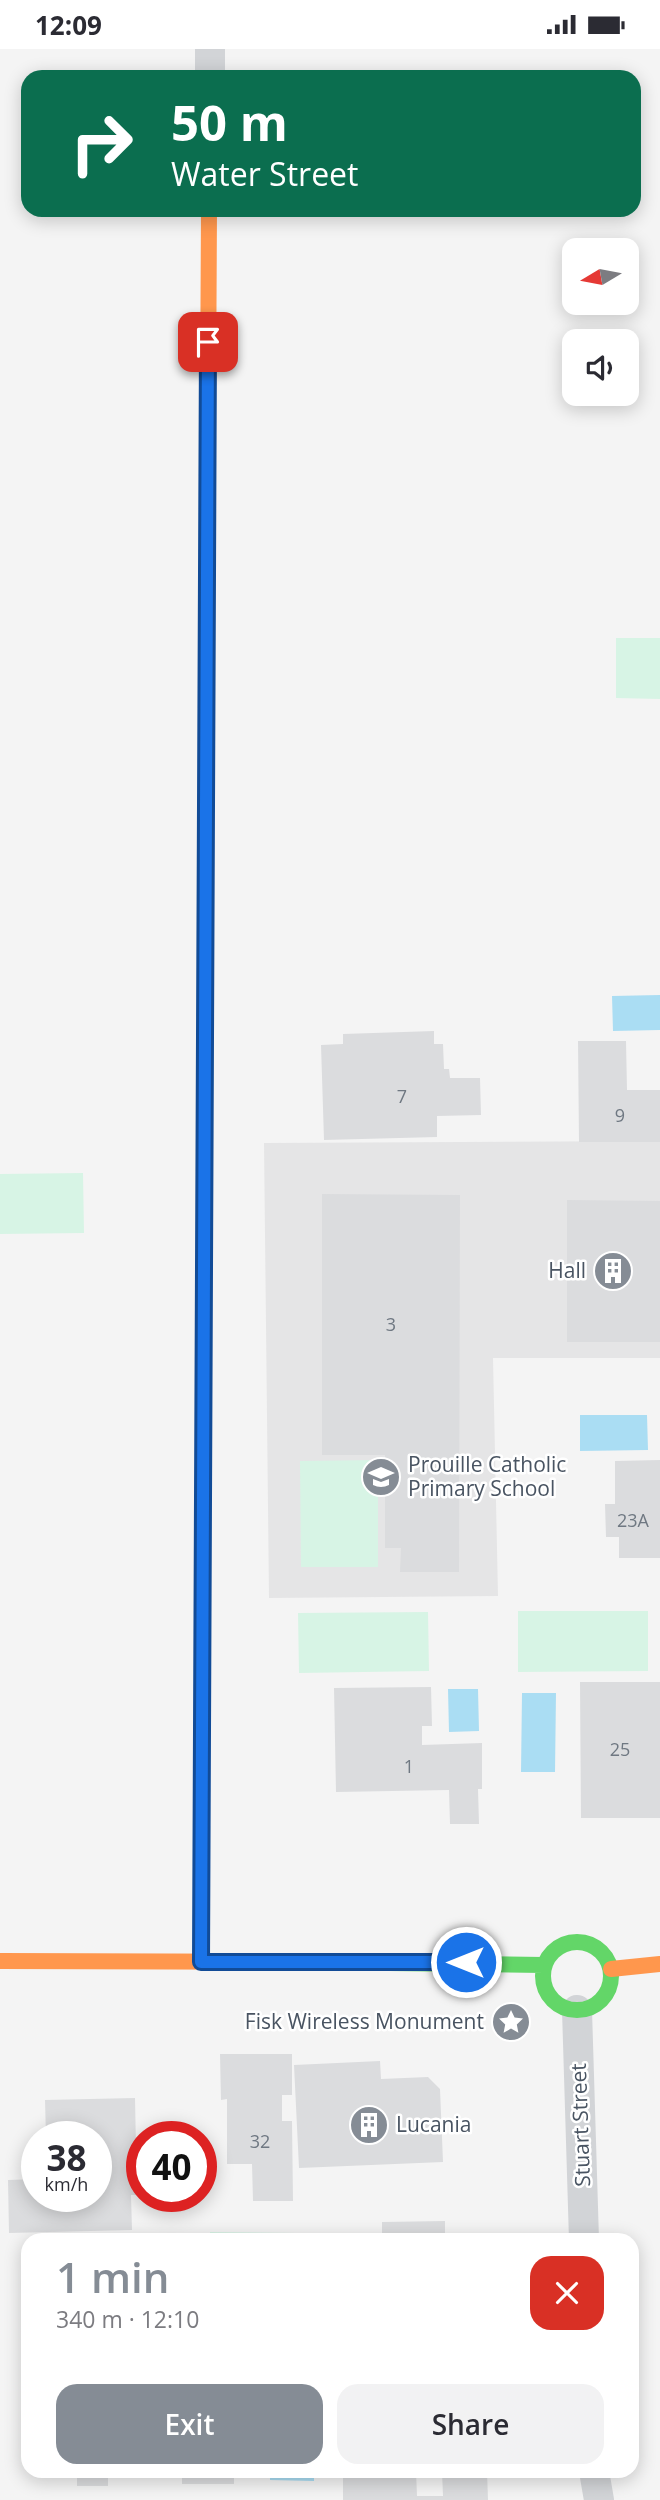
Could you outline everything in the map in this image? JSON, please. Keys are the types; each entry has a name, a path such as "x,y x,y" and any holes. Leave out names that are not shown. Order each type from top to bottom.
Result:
{"street":[{"path":"210,49 210,70"},
{"path":"201,1962 209,217"},
{"path":"579,1941 593,1946 605,1956 611,1969 607,1993 589,2008 564,2008 554,2001 546,1990 544,1965 552,1952 565,1944 579,1941"},
{"path":"0,1962 544,1965"},
{"path":"611,1969 660,1963"},
{"name":"Stuart Street","path":"577,2010 584,2233"},
{"path":"595,2478 599,2500"}],"shaded area":[{"name":"Prouille Catholic Primary School","path":"660,1141 660,1358 493,1358 498,1596 269,1598 264,1143"}],"green space":[{"path":"616,638 660,638 660,699 616,698"},
{"path":"83,1173 84,1233 0,1234 0,1174"},
{"path":"378,1460 378,1567 301,1567 300,1461"},
{"path":"518,1611 648,1611 648,1671 518,1672"},
{"path":"428,1612 429,1671 299,1673 298,1613"},
{"path":"210,2232 296,2233 210,2233"}],"water":[{"path":"660,995 660,1030 613,1031 612,996"},
{"path":"580,1415 647,1415 648,1450 580,1451"},
{"path":"448,1689 478,1689 479,1731 449,1732"},
{"path":"522,1693 556,1693 555,1772 521,1772"},
{"path":"270,2478 314,2478 314,2481"}],"building":[{"path":"434,1031 434,1044 443,1044 444,1069 449,1069 450,1078 480,1078 481,1115 437,1116 437,1137 324,1140 321,1045 343,1044 343,1034"},
{"path":"578,1041 626,1041 627,1090 660,1090 660,1142 579,1142"},
{"path":"322,1194 460,1195 459,1572 400,1572 401,1548 385,1548 385,1455 322,1455"},
{"name":"Hall","path":"567,1200 660,1201 660,1342 567,1342"},
{"path":"660,1460 660,1558 619,1558 619,1537 606,1537 605,1504 615,1504 615,1461"},
{"path":"580,1682 660,1682 660,1818 581,1818"},
{"path":"431,1687 432,1726 422,1726 422,1745 482,1743 482,1789 478,1789 479,1824 450,1824 449,1790 336,1792 334,1688"},
{"path":"220,2054 292,2054 292,2095 282,2095 282,2121 292,2121 293,2201 253,2201 252,2164 227,2164 227,2099 221,2100"},
{"name":"Lucania","path":"380,2061 381,2079 428,2077 440,2089 443,2162 299,2168 294,2065"},
{"path":"135,2098 135,2121 126,2121 126,2212 131,2212 132,2230 9,2233 8,2180 21,2180 21,2212 112,2212 112,2121 46,2121 45,2100"},
{"path":"445,2221 445,2233 382,2233 382,2222"},
{"path":"77,2478 108,2478 108,2486 77,2486"},
{"path":"182,2478 234,2478 234,2484 182,2484"},
{"path":"343,2478 416,2478 417,2496 443,2496 442,2478 487,2478 488,2500 343,2500"}],"traffic: fast":[{"path":"205,1103 206,787"},
{"path":"577,1942 590,1945 601,1952 608,1963 611,1976 608,1989 601,2000 590,2007 577,2010 564,2007 553,2000 546,1989 543,1976 546,1963 553,1952 564,1945 577,1942"},
{"path":"308,1962 544,1965"}],"traffic: slow":[{"path":"206,787 209,217"},
{"path":"203,1476 205,1103"},
{"path":"0,1961 308,1962"},
{"path":"611,1969 660,1964"}],"traffic: jam":[{"path":"201,1962 203,1476"}],"place":[{"name":"Hall","path":"613,1271"},
{"name":"Prouille Catholic Primary School","path":"381,1477"},
{"name":"Fisk Wireless Monument","path":"511,2022"},
{"name":"Lucania","path":"369,2125"}],"route":[{"path":"208,342 201,1962 466,1962"}]}
